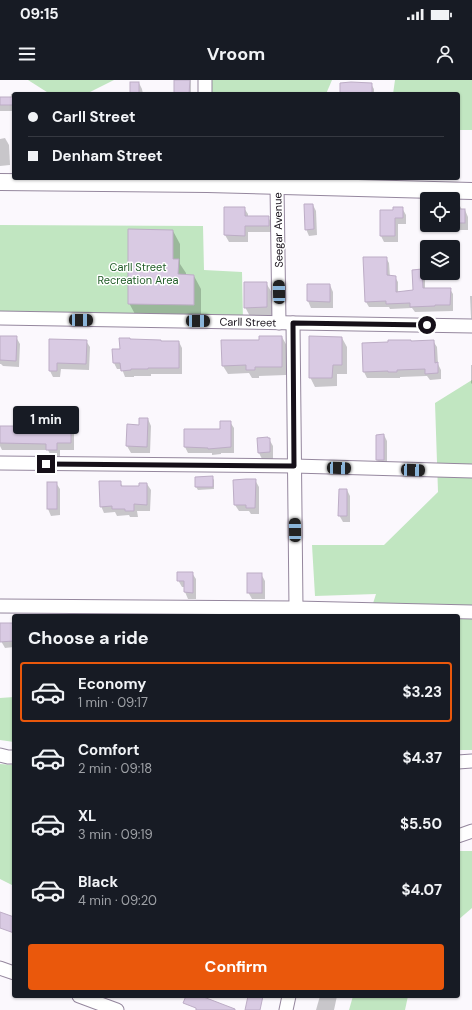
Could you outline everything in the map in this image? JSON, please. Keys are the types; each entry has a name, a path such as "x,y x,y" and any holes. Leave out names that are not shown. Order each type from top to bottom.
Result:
{"street":[{"path":"205,80 205,92"},
{"path":"0,182 207,181 277,186 472,191"},
{"name":"Seegar Avenue","path":"277,186 279,323"},
{"name":"Carll Street","path":"0,318 472,326"},
{"path":"293,323 296,608"},
{"path":"0,463 294,466 472,471"},
{"path":"0,606 296,608 472,612"},
{"path":"0,755 12,757"},
{"path":"460,762 472,761"},
{"path":"460,835 472,831"},
{"path":"0,968 12,972"},
{"path":"93,998 117,1010"},
{"path":"286,1010 289,998"}],"green space":[{"path":"28,80 114,80 90,92 47,92"},
{"path":"205,80 332,80 327,92 205,92"},
{"path":"395,80 472,80 472,130 460,130 460,92 393,92"},
{"name":"Carll Street Recreation Area","path":"0,225 203,226 204,270 242,272 243,322 0,318"},
{"path":"472,380 472,750 460,750 460,614 370,614 376,594 315,596 312,545 384,545 438,492 435,403"},
{"path":"12,697 12,742 0,740 0,698"},
{"path":"0,764 12,765 12,885 0,879"},
{"path":"460,851 472,851 472,908 460,918"},
{"path":"352,998 408,998 405,1010 349,1010"}],"building":[{"path":"174,80 190,80 189,92 174,92"},
{"path":"130,82 139,82 139,92 130,92"},
{"path":"340,83 372,83 372,92 340,92"},
{"path":"0,97 12,97 12,105 0,105"},
{"path":"304,204 313,204 314,229 305,230"},
{"path":"224,207 245,207 245,216 269,216 269,226 245,226 245,236 224,235"},
{"path":"393,207 403,207 403,218 395,218 395,236 380,236 380,210 393,210"},
{"path":"460,209 465,209 465,223 460,223"},
{"path":"128,229 173,230 173,259 179,259 178,274 194,275 194,305 128,304"},
{"path":"363,257 387,257 387,275 396,276 396,292 413,290 412,270 420,269 420,280 423,280 423,288 451,288 450,305 410,307 410,303 386,304 386,301 365,302"},
{"path":"244,282 267,282 267,307 244,308"},
{"path":"307,284 330,284 330,302 307,301"},
{"path":"0,336 17,336 16,361 0,360"},
{"path":"259,336 282,336 282,367 255,367 255,370 246,370 246,365 222,366 221,340 259,340"},
{"path":"309,336 342,337 342,365 333,365 332,378 309,378"},
{"path":"119,338 179,341 179,368 148,368 121,371 120,363 113,363 112,349 120,349"},
{"path":"49,339 87,340 86,364 57,363 57,371 49,371"},
{"path":"388,340 434,340 435,363 438,362 438,373 425,374 425,369 397,370 397,372 363,372 362,343 388,342"},
{"path":"139,418 148,418 147,447 126,446 127,424 139,425"},
{"path":"62,419 71,419 71,443 57,443 57,450 46,450 46,444 0,443 0,426 34,426 34,431 48,431 48,427 61,427"},
{"path":"220,421 231,421 231,447 208,449 184,447 184,429 220,429"},
{"path":"384,434 384,460 376,460 376,435"},
{"path":"257,438 270,438 270,452 258,453"},
{"path":"213,476 213,487 195,487 195,477"},
{"path":"256,479 255,508 246,508 246,505 234,505 233,480"},
{"path":"99,481 121,481 121,486 139,486 139,483 147,483 147,505 134,504 134,511 112,509 112,506 100,507"},
{"path":"47,482 57,482 57,509 47,509"},
{"path":"339,489 347,489 347,516 338,516"},
{"path":"177,572 193,572 193,593 184,592 184,581 177,581"},
{"path":"247,573 262,573 262,593 247,593"},
{"path":"0,623 12,623 12,641 0,642"},
{"path":"0,912 12,916 12,932 0,928"},
{"path":"185,998 206,998 235,1010 196,1010 196,1008 183,1003"},
{"path":"248,998 263,998 260,1010 245,1010"}],"route":[{"path":"46,464 294,466 293,323 427,325"}]}
